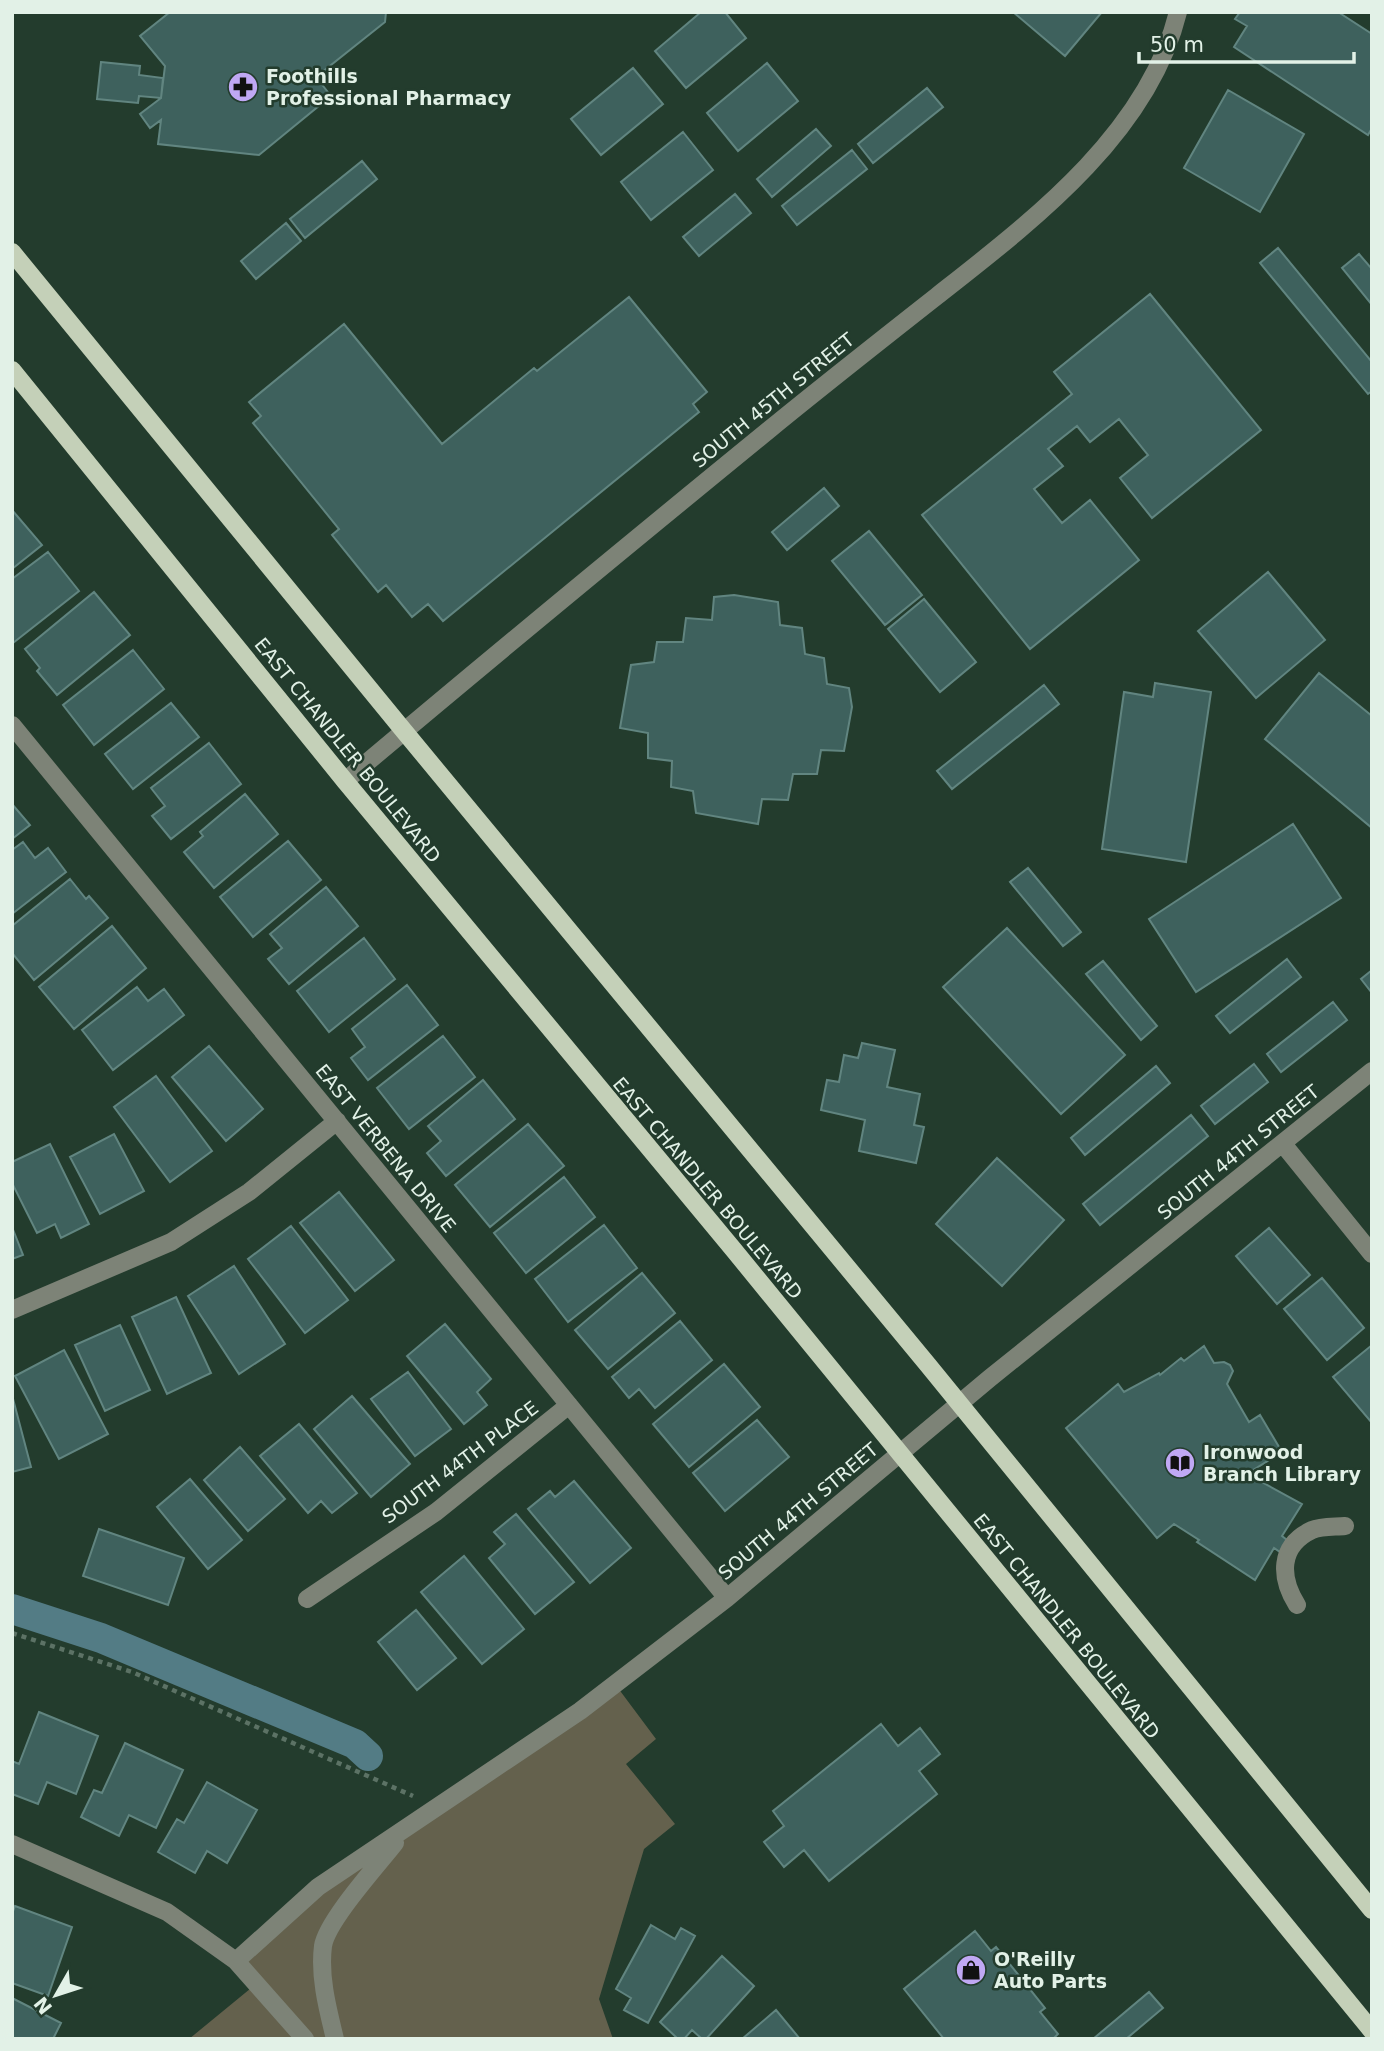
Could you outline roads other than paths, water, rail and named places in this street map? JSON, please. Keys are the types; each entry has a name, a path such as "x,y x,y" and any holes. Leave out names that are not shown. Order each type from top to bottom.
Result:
{"main road":[{"path":"12,252 1372,1910"},
{"name":"EAST CHANDLER BOULEVARD","path":"12,370 1372,2031"}],"street":[{"name":"SOUTH 45TH STREET","path":"345,780 780,421 1021,230 1104,147 1143,96 1175,25 1178,12"},
{"name":"EAST VERBENA DRIVE","path":"12,725 727,1598"},
{"name":"SOUTH 44TH STREET","path":"236,1961 318,1887 440,1808 580,1711 727,1598 959,1404 1372,1071"},
{"path":"12,1310 171,1242 249,1192 337,1121"},
{"path":"1283,1144 1372,1254"},
{"name":"SOUTH 44TH PLACE","path":"307,1599 436,1511 569,1405"},
{"path":"1297,1605 1287,1588 1283,1572 1287,1556 1298,1539 1314,1529 1345,1527"},
{"path":"335,2039 323,1984 323,1945 334,1923 405,1829"},
{"path":"12,1844 167,1912 236,1961 305,2039"}],"waterway":[{"path":"12,1609 101,1638 355,1744 368,1756"}],"place":[{"name":"Foothills Professional Pharmacy","path":"243,87"},
{"name":"Ironwood Branch Library","path":"1180,1463"},
{"name":"O'Reilly Auto Parts","path":"971,1970"}]}
